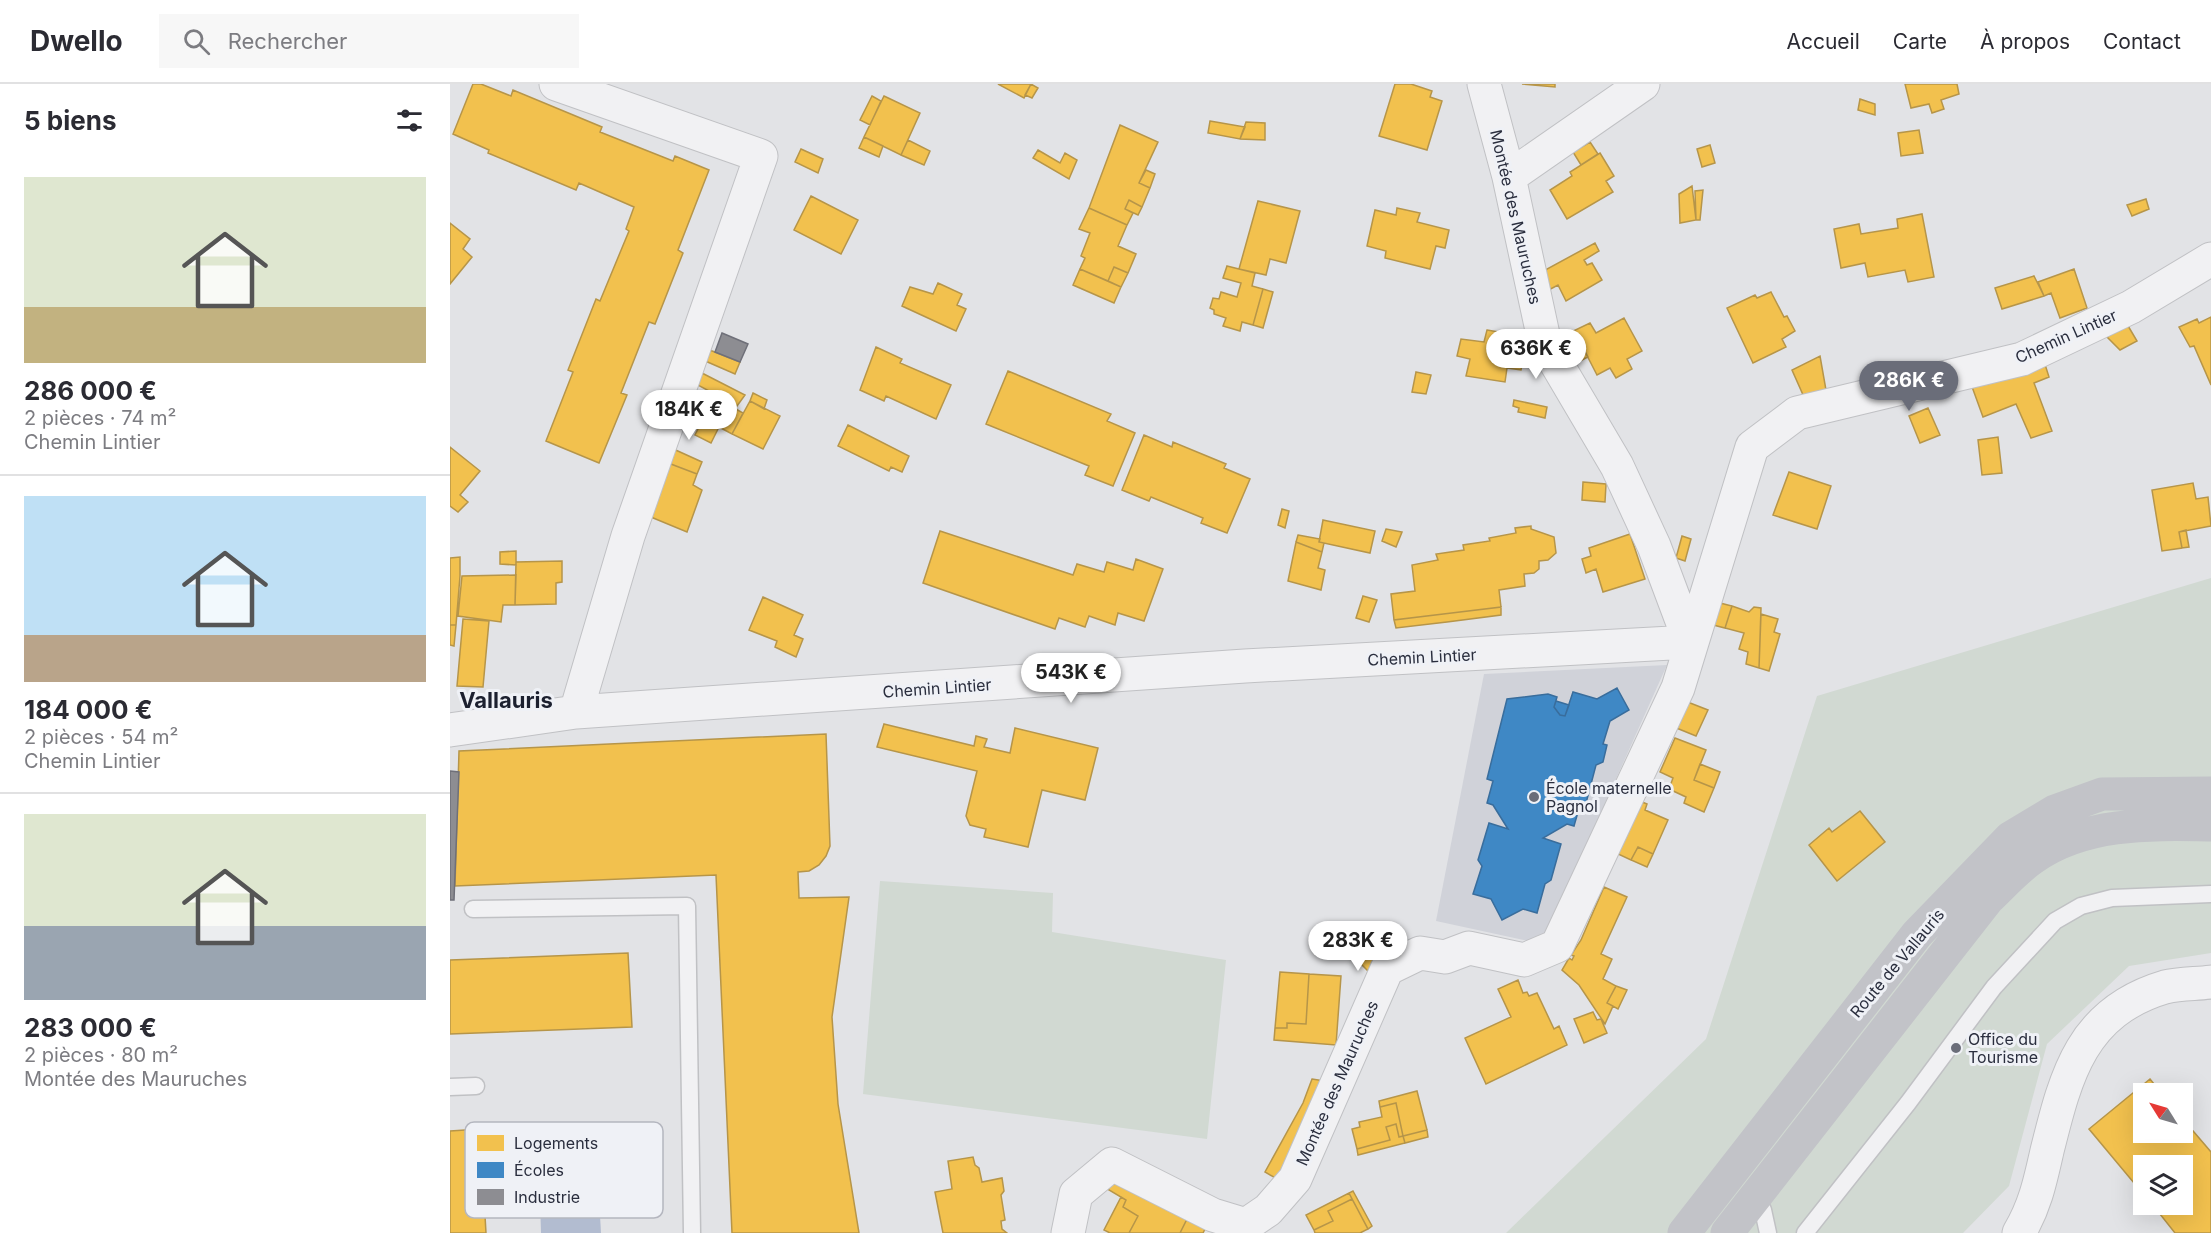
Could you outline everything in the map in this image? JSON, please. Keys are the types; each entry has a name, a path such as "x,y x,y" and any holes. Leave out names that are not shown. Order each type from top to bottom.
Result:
{"main road":[{"name":"Route de Vallauris","path":"1684,1233 1917,934 2010,838 2055,812 2102,794 2211,793"},
{"name":"Route de Vallauris","path":"1727,1233 1988,899 2033,858 2075,836 2119,828 2161,824 2211,825"}],"street":[{"path":"556,84 761,156 628,536 576,712"},
{"name":"Montée des Mauruches","path":"1068,1233 1076,1194 1112,1164 1213,1215 1246,1225 1268,1210 1295,1179 1387,969 1420,953 1445,957 1469,948 1524,960 1557,946 1678,688 1690,642 1654,546 1617,466 1545,344 1509,177 1484,84"},
{"path":"1509,177 1643,84"},
{"name":"Chemin Lintier","path":"450,730 576,712 1233,667 1690,642 1752,447 1797,413 2022,359 2131,307 2211,259"},
{"path":"2019,1233 2033,1210 2063,1087 2087,1040 2120,1006 2166,987 2211,982"}],"lane":[{"path":"1804,1233 1908,1103 1994,987 2055,921 2081,906 2112,898 2211,894"},
{"path":"473,909 687,906 692,1233"},
{"path":"450,1087 476,1086"},
{"path":"1756,1197 1763,1210 1768,1233"}],"shaded area":[{"path":"2211,578 2211,953 2129,966 2047,1044 2009,1186 1963,1233 1506,1233 1706,1039 1817,696"},
{"name":"École maternelle Pagnol","path":"1667,665 1542,944 1436,921 1484,674"},
{"path":"880,881 1053,893 1052,932 1226,960 1207,1139 863,1094"}],"water":[{"path":"541,1218 600,1218 601,1233 541,1233"}],"building: Logements":[{"path":"473,84 481,84 511,96 513,90 602,127 600,132 673,161 675,156 709,170 678,250 683,253 655,324 649,322 621,393 627,395 599,463 546,441 573,372 568,370 596,299 600,301 629,231 626,229 634,207 579,183 576,190 488,153 489,150 453,134"},
{"path":"998,84 1031,84 1024,98"},
{"path":"1031,84 1038,88 1032,98 1025,95"},
{"path":"1395,84 1411,84 1432,91 1430,97 1442,101 1427,150 1379,136"},
{"path":"1522,84 1555,84 1555,87"},
{"path":"1905,84 1957,84 1959,94 1941,100 1944,109 1932,113 1929,104 1911,108"},
{"path":"872,96 881,101 870,125 860,120"},
{"path":"884,96 920,113 901,155 864,137"},
{"path":"1860,99 1875,104 1875,115 1858,110"},
{"path":"1210,121 1245,127 1240,139 1208,133"},
{"path":"1246,122 1265,123 1265,140 1240,139"},
{"path":"1120,125 1158,142 1139,183 1150,188 1142,207 1129,200 1125,209 1133,213 1127,225 1089,208"},
{"path":"1919,130 1923,153 1901,156 1898,133"},
{"path":"864,137 883,146 879,157 859,148"},
{"path":"908,140 930,151 924,165 901,155"},
{"path":"1590,142 1598,154 1581,165 1573,152"},
{"path":"1710,145 1715,163 1702,167 1697,149"},
{"path":"801,149 823,159 818,173 795,162"},
{"path":"1038,150 1060,163 1065,153 1077,160 1069,179 1033,158"},
{"path":"1600,153 1614,176 1606,181 1613,192 1567,219 1550,190 1572,176 1570,172"},
{"path":"1146,170 1155,174 1150,188 1139,183"},
{"path":"1692,186 1696,220 1680,223 1679,194"},
{"path":"1703,190 1700,220 1696,220 1695,191"},
{"path":"811,196 858,220 841,254 794,230"},
{"path":"2146,199 2149,209 2132,216 2127,205"},
{"path":"1129,200 1142,207 1138,215 1125,209"},
{"path":"1258,201 1300,211 1286,263 1270,259 1266,275 1239,269"},
{"path":"1089,208 1127,225 1118,246 1136,254 1128,273 1114,267 1108,281 1080,269 1085,258 1081,256 1090,233 1079,229"},
{"path":"1397,208 1420,213 1417,222 1449,230 1445,248 1436,246 1430,269 1385,258 1386,251 1367,246 1375,210 1396,215"},
{"path":"1922,214 1934,277 1908,282 1905,270 1868,277 1865,263 1841,268 1834,229 1859,224 1861,234 1898,228 1897,219"},
{"path":"450,223 470,239 463,249 472,257 450,284"},
{"path":"1595,243 1599,251 1584,260 1587,265 1592,263 1602,280 1566,301 1558,285 1545,292 1536,275"},
{"path":"1227,266 1255,273 1252,286 1263,289 1253,325 1242,322 1240,331 1223,326 1226,318 1214,314 1214,310 1210,308 1213,298 1219,299 1221,292 1237,297 1241,283 1223,278"},
{"path":"1114,267 1128,273 1121,287 1108,281"},
{"path":"1080,269 1121,287 1114,303 1073,285"},
{"path":"2074,269 2087,308 2060,318 2051,293 2044,296 2038,282"},
{"path":"2034,276 2044,296 2002,309 1995,288"},
{"path":"938,283 962,294 957,305 966,309 956,331 902,306 910,287 933,294"},
{"path":"1263,289 1273,292 1263,328 1253,325"},
{"path":"1771,292 1784,317 1787,316 1795,331 1782,339 1786,347 1753,363 1727,308 1755,295 1757,298"},
{"path":"2211,317 2211,385 2194,346 2190,347 2179,327 2197,319 2199,323"},
{"path":"1624,318 1642,351 1627,359 1632,369 1616,378 1610,368 1597,375 1580,342 1574,345 1569,333 1590,323 1596,333"},
{"path":"2124,319 2137,341 2120,350 2101,331"},
{"path":"1487,330 1528,337 1521,370 1507,368 1505,382 1466,376 1470,359 1457,356 1461,339 1484,342"},
{"path":"1580,342 1588,357 1582,360 1574,345"},
{"path":"876,347 902,359 900,363 951,385 936,419 886,396 884,401 860,390"},
{"path":"707,349 740,362 735,374 703,360"},
{"path":"1820,356 1826,390 1804,397 1792,370"},
{"path":"2043,358 2049,377 2034,383 2052,431 2031,438 2016,404 1983,417 1971,384"},
{"path":"698,371 745,395 737,406 694,383"},
{"path":"1008,371 1111,414 1107,421 1135,433 1113,486 1085,475 1089,466 986,424"},
{"path":"1416,372 1431,375 1426,394 1412,392"},
{"path":"753,393 767,400 764,409 750,401"},
{"path":"715,397 743,413 732,434 719,427 711,443 695,435 705,415 709,417 712,411 709,409"},
{"path":"1514,400 1547,407 1545,418 1518,412 1519,408 1513,406"},
{"path":"750,401 780,416 763,449 732,434"},
{"path":"1928,408 1940,435 1920,443 1909,416"},
{"path":"848,425 909,456 902,472 891,467 889,471 838,446"},
{"path":"1144,435 1172,447 1173,442 1226,464 1224,468 1250,479 1227,533 1201,523 1203,518 1151,497 1149,501 1122,490"},
{"path":"1998,437 2002,473 1982,475 1978,440"},
{"path":"450,447 480,471 460,495 468,502 458,512 450,506"},
{"path":"669,447 702,462 697,474 663,461"},
{"path":"663,461 697,474 693,485 702,490 687,532 646,515"},
{"path":"1789,472 1831,486 1817,529 1773,515"},
{"path":"1583,482 1606,484 1605,502 1582,500"},
{"path":"2193,483 2196,499 2208,497 2211,526 2179,532 2182,548 2162,551 2152,490"},
{"path":"1282,509 1289,511 1285,528 1278,525"},
{"path":"1323,520 1375,531 1370,553 1319,542"},
{"path":"1531,526 1531,529 1554,537 1556,553 1548,560 1539,561 1539,569 1534,573 1524,574 1525,586 1499,590 1501,607 1394,620 1391,594 1415,591 1412,565 1438,560 1436,554 1464,550 1463,545 1490,541 1489,538 1516,533 1515,528"},
{"path":"1386,529 1402,532 1396,547 1382,541"},
{"path":"2186,530 2189,547 2182,548 2179,532"},
{"path":"940,531 1073,575 1077,564 1104,572 1107,562 1133,570 1136,559 1163,569 1144,621 1118,613 1115,625 1089,616 1085,627 1059,618 1055,629 923,583"},
{"path":"1630,534 1645,579 1603,592 1596,569 1586,573 1582,559 1591,556 1589,548"},
{"path":"1298,535 1320,539 1319,542 1324,543 1322,552 1296,542"},
{"path":"1682,536 1691,539 1685,561 1676,558"},
{"path":"1296,542 1322,552 1318,568 1325,570 1321,590 1288,581"},
{"path":"516,551 516,565 500,564 500,552"},
{"path":"460,557 456,625 450,625 450,558"},
{"path":"562,561 562,582 556,583 556,604 515,605 516,562"},
{"path":"516,575 515,605 503,605 501,622 458,616 462,576"},
{"path":"1363,596 1377,600 1369,622 1356,618"},
{"path":"763,597 803,615 794,635 803,639 796,657 775,647 777,641 749,630"},
{"path":"1720,603 1732,606 1725,628 1713,625"},
{"path":"1732,606 1749,612 1754,607 1761,608 1759,668 1746,664 1748,652 1739,649 1744,633 1725,628"},
{"path":"1501,607 1501,615 1447,622 1396,628 1394,620"},
{"path":"1761,614 1778,619 1774,632 1780,634 1769,671 1759,668"},
{"path":"463,619 489,621 483,687 457,686"},
{"path":"450,625 456,625 454,646 450,645"},
{"path":"1685,701 1708,710 1696,736 1674,727"},
{"path":"884,724 974,746 976,736 987,739 984,747 1010,753 1015,728 1098,748 1085,800 1042,790 1028,847 984,837 986,829 970,825 966,816 977,771 877,747"},
{"path":"826,734 830,846 819,865 809,871 798,872 799,898 849,897 832,1017 838,1104 859,1233 732,1233 716,875 455,886 459,751"},
{"path":"1675,738 1706,750 1694,780 1714,788 1704,812 1684,803 1686,797 1669,789 1673,778 1660,772"},
{"path":"1700,764 1720,772 1714,788 1694,780"},
{"path":"1642,802 1647,804 1645,810 1668,820 1653,854 1638,847 1631,860 1618,854"},
{"path":"1860,811 1885,842 1837,881 1809,845 1829,828 1832,832"},
{"path":"1638,847 1653,854 1647,867 1631,860"},
{"path":"1604,887 1627,897 1601,954 1612,959 1603,979 1616,986 1607,1003 1613,1006 1605,1024 1579,985 1562,970 1569,958 1572,960 1574,956 1571,955 1581,940"},
{"path":"1367,944 1382,960 1369,972 1354,957"},
{"path":"628,953 632,1027 450,1034 450,960"},
{"path":"1280,972 1309,974 1306,1024 1287,1023 1287,1028 1275,1028"},
{"path":"1309,974 1341,976 1336,1045 1274,1040 1275,1028 1287,1028 1287,1023 1306,1024"},
{"path":"1518,980 1523,993 1527,992 1529,996 1537,993 1554,1029 1559,1026 1567,1045 1486,1084 1465,1038 1511,1017 1498,989"},
{"path":"1616,986 1627,990 1618,1009 1607,1003"},
{"path":"1593,1012 1597,1020 1601,1019 1607,1033 1584,1043 1574,1019"},
{"path":"1312,1079 1325,1081 1277,1179 1265,1172 1303,1103"},
{"path":"1417,1091 1427,1130 1403,1136 1396,1103 1380,1107 1379,1101"},
{"path":"2133,1093 2133,1143 2193,1143 2193,1131 2211,1152 2211,1233 2175,1233 2161,1215 2193,1215 2193,1155 2133,1155 2133,1182 2089,1129"},
{"path":"1396,1103 1403,1136 1399,1137 1396,1124 1386,1127 1390,1140 1357,1149 1352,1129 1360,1127 1359,1122 1382,1117 1380,1107"},
{"path":"1396,1124 1399,1137 1403,1136 1405,1143 1358,1155 1357,1149 1390,1140 1386,1127"},
{"path":"465,1130 465,1218 485,1218 486,1233 450,1233 450,1131"},
{"path":"1427,1130 1428,1137 1405,1143 1403,1136"},
{"path":"973,1157 975,1165 979,1168 982,1182 1002,1178 1004,1191 1001,1195 1005,1220 1001,1221 1002,1229 1007,1233 943,1233 935,1192 952,1189 948,1161"},
{"path":"1116,1178 1188,1217 1180,1233 1129,1233 1138,1216 1123,1207 1126,1200 1104,1187"},
{"path":"1353,1191 1372,1226 1368,1229 1349,1193"},
{"path":"1349,1193 1352,1199 1328,1211 1333,1221 1314,1230 1306,1215"},
{"path":"1121,1197 1126,1200 1123,1207 1138,1216 1129,1233 1110,1233 1104,1230"},
{"path":"1352,1199 1368,1229 1360,1233 1315,1233 1314,1230 1333,1221 1328,1211"},
{"path":"1188,1217 1206,1227 1203,1233 1180,1233"}],"building: Écoles":[{"path":"1617,688 1629,710 1610,721 1603,744 1607,745 1603,762 1596,765 1585,807 1580,805 1574,826 1567,824 1543,838 1561,844 1551,880 1545,884 1537,913 1523,909 1502,920 1491,899 1473,894 1482,866 1478,860 1489,823 1508,829 1493,805 1487,803 1493,781 1487,779 1507,699 1548,694 1557,697 1554,707 1560,715 1565,716 1573,692 1597,699"},
{"path":"1556,701 1569,705 1565,716 1560,715 1554,707"}],"building: Industrie":[{"path":"722,333 748,344 740,362 715,352"},
{"path":"450,771 459,772 454,900 450,900"}],"place":[{"name":"École maternelle Pagnol","path":"1534,797"},
{"name":"Office du Tourisme","path":"1956,1048"}],"district":[{"name":"Vallauris","path":"506,700"}]}
